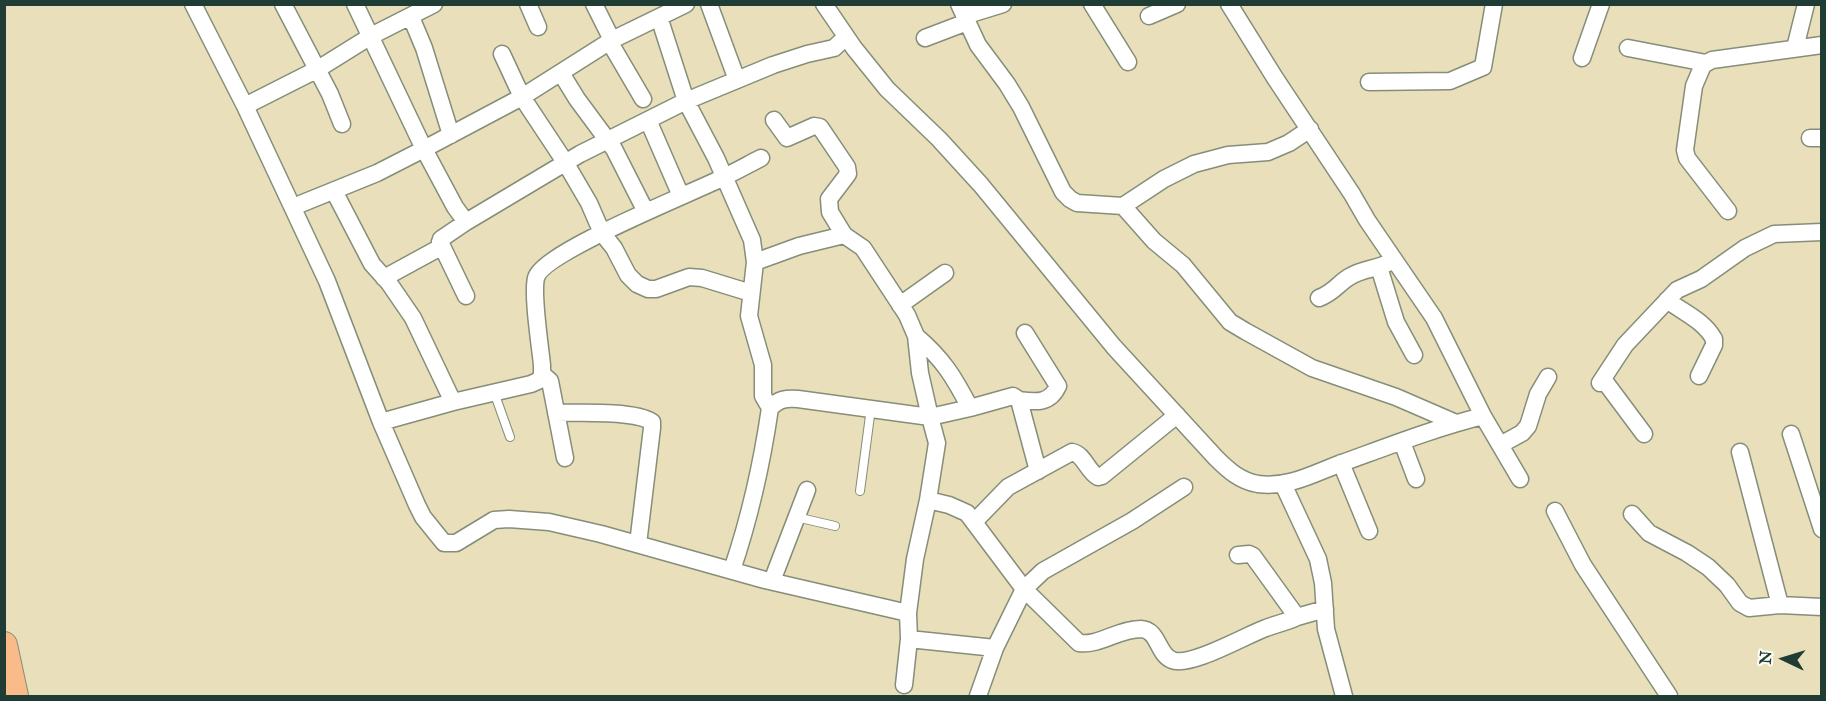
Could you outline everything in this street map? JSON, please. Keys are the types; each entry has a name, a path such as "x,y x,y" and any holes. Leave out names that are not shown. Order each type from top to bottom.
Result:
{"main road":[{"path":"4,645 15,696"}],"street":[{"path":"193,4 245,106 327,281 381,422 420,511 444,543 456,543 494,520 549,522 772,581 908,613"},
{"path":"283,4 318,69 342,124"},
{"path":"355,4 424,149 455,207 466,222"},
{"path":"245,106 318,69 371,36 434,4"},
{"path":"528,4 538,27"},
{"path":"594,4 610,41 643,99"},
{"path":"709,4 737,80"},
{"path":"824,4 886,89 939,139 981,185 1114,347 1234,475 1255,483 1295,482 1341,463 1456,423 1483,416"},
{"path":"925,38 963,14 1003,4"},
{"path":"1092,4 1128,62"},
{"path":"1149,16 1177,4"},
{"path":"1229,4 1434,318 1483,416 1520,479"},
{"path":"1369,82 1450,81 1483,68 1486,62 1494,4"},
{"path":"1582,58 1601,4"},
{"path":"1795,48 1806,4"},
{"path":"293,207 377,173 451,135 522,97 610,41 678,6"},
{"path":"963,14 985,57 1007,84 1021,107 1063,192 1077,203 1123,206 1164,179 1194,164 1228,155 1268,152 1289,143 1310,129"},
{"path":"411,17 424,48 451,135"},
{"path":"659,17 686,101 752,240 754,262 749,316 763,365 763,396 770,408 749,520 732,570"},
{"path":"384,278 438,248 446,235 566,162 686,101 807,54 834,48 846,37"},
{"path":"1728,211 1687,158 1685,150 1694,86 1703,65 1712,60 1821,45"},
{"path":"1628,48 1706,63"},
{"path":"502,54 522,97 566,162 602,232 614,248 628,275 648,289 688,277 702,278 751,293"},
{"path":"561,73 614,149 646,212"},
{"path":"648,120 681,196"},
{"path":"774,120 787,138 814,126 820,127 847,167 848,174 831,195 830,212 844,235 863,248 900,305 916,336 942,360 970,408"},
{"path":"381,422 540,380 542,374 536,278 539,270 602,232 761,158"},
{"path":"334,191 372,264 413,318 453,402"},
{"path":"1123,206 1154,241 1183,265 1230,322 1312,368 1396,396 1456,423"},
{"path":"1644,434 1602,381 1625,345 1677,290 1701,279 1745,249 1774,234 1821,232"},
{"path":"754,262 799,246 844,235"},
{"path":"441,242 466,296"},
{"path":"1319,298 1335,290 1352,275 1394,260"},
{"path":"1379,267 1396,322 1414,355"},
{"path":"900,305 945,273"},
{"path":"1667,300 1700,321 1714,339 1714,345 1699,376"},
{"path":"770,408 784,398 930,417 1013,396 1019,400 1038,403 1045,401 1058,386 1025,333"},
{"path":"904,685 909,639 908,613 915,559 937,443 920,373 916,336"},
{"path":"542,374 550,381 565,458"},
{"path":"1500,445 1522,433 1528,426 1538,394 1548,377"},
{"path":"1019,400 1038,471"},
{"path":"556,413 585,412 634,416 652,422 638,544"},
{"path":"975,521 1008,487 1072,452 1079,454 1094,475 1102,476 1177,415"},
{"path":"1791,434 1821,530"},
{"path":"1402,442 1416,478"},
{"path":"1740,452 1780,605"},
{"path":"1341,463 1369,531"},
{"path":"1283,484 1318,559 1323,583 1326,629 1344,696"},
{"path":"978,696 995,648 1024,589 1043,571 1184,487"},
{"path":"772,581 807,489"},
{"path":"928,500 949,505 967,513 1024,589 1079,643 1087,644 1121,631 1143,629 1152,632 1167,657 1179,662 1219,650 1267,627 1324,609"},
{"path":"1554,511 1582,565 1669,696"},
{"path":"1632,514 1649,533 1708,567 1740,603 1749,608 1780,605 1821,607"},
{"path":"1238,555 1253,556 1297,617"},
{"path":"909,639 995,648"}],"lane":[{"path":"494,392 510,437"},
{"path":"860,491 871,408"},
{"path":"796,517 835,526"}]}
